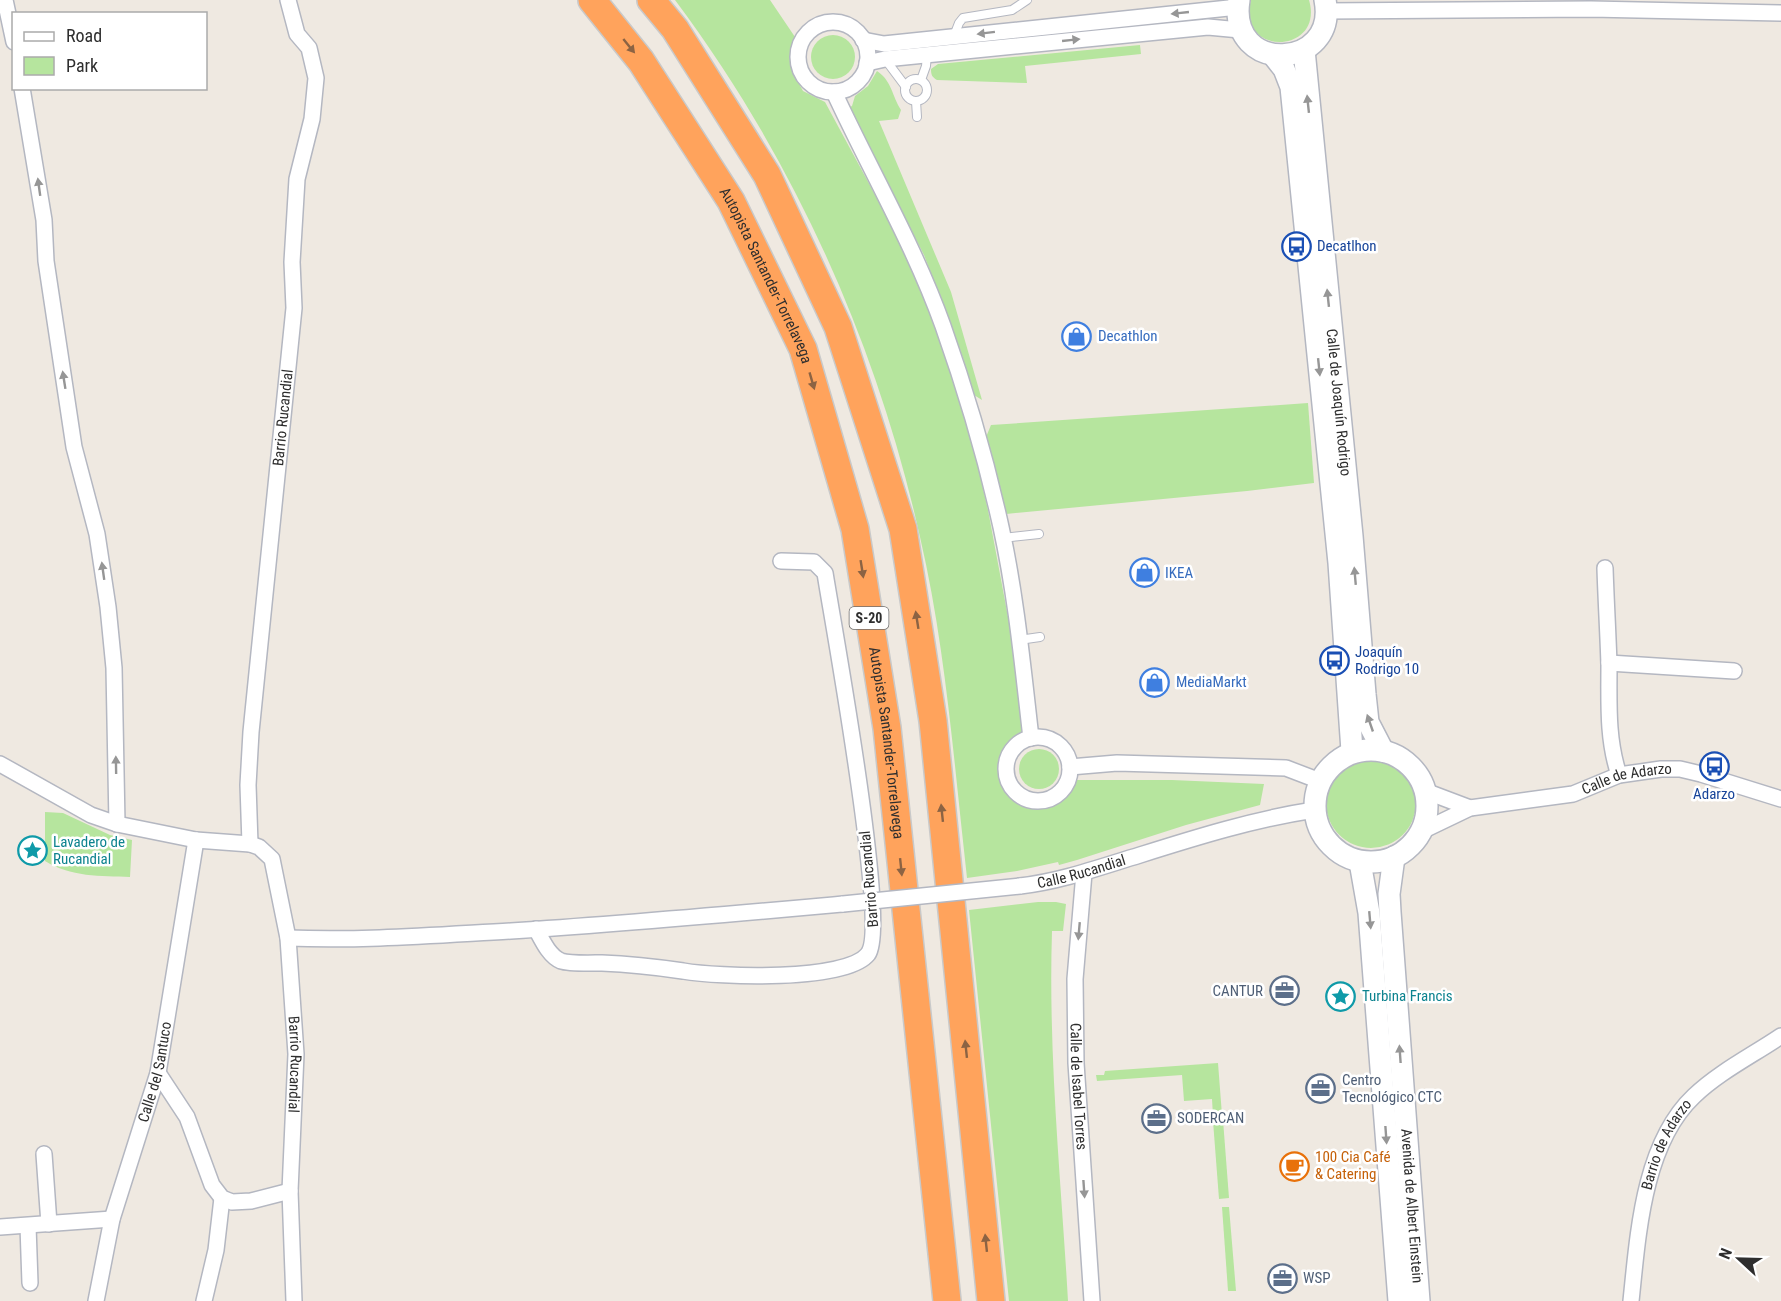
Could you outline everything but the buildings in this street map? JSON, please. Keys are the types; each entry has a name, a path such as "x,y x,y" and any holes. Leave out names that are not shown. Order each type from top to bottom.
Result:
{"highway":[{"name":"Autopista Santander-Torrelavega","path":"592,0 641,61 731,201 802,349 855,529 886,728 946,1301"},
{"path":"651,0 675,29 767,176 838,327 903,529 933,722 992,1301"}],"main road":[{"path":"1238,4 1240,30 1250,43 1273,55 1292,54 1312,44 1320,33 1325,6"},
{"name":"Calle de Joaquín Rodrigo","path":"1304,50 1368,722 1383,751"},
{"name":"Calle de Joaquín Rodrigo","path":"1273,55 1284,69 1291,87 1339,563 1352,751"},
{"path":"1352,751 1383,751 1401,758 1420,778 1425,791 1427,808 1420,832 1408,848 1394,857 1373,862 1360,862 1338,852 1329,843 1318,826 1314,810 1315,798 1320,781 1333,765 1352,751"},
{"name":"Avenida de Albert Einstein","path":"1394,857 1389,894 1390,912 1419,1301"},
{"name":"Avenida de Albert Einstein","path":"1360,862 1369,913 1399,1301"}],"street":[{"path":"5,0 12,33"},
{"name":"Barrio Rucandial","path":"288,0 297,34 309,48 316,78 312,119 297,179 292,262 294,308 251,732 248,785 250,844 259,847 272,859 288,938 296,1054 290,1191 294,1301"},
{"path":"863,40 884,44 1238,4"},
{"path":"1325,6 1591,5 1781,13"},
{"path":"834,22 851,27 863,40 867,51 867,63 861,77 854,85 834,92 816,87 803,75 798,57 803,39 817,27 834,22"},
{"path":"867,63 885,59 1101,36 1208,27 1240,30"},
{"path":"22,90 42,208 46,261 74,447 97,534 108,607 114,668 117,824"},
{"path":"834,92 907,238 943,325 971,414 1003,538 1031,738"},
{"name":"Barrio Rucandial","path":"536,929 549,951 561,961 646,965 701,974 800,974 847,967 869,953 874,936 865,829 856,754 825,573 814,561 781,561"},
{"path":"1605,568 1609,730 1612,756 1619,775"},
{"path":"1609,663 1734,670"},
{"path":"1042,737 1061,747 1070,767 1067,783 1055,796 1040,801 1031,801 1016,793 1007,778 1007,761 1016,746 1031,738 1042,737"},
{"path":"1070,767 1117,763 1286,768 1320,781"},
{"path":"0,764 91,815 117,824 196,840 250,844"},
{"name":"Calle de Adarzo","path":"1420,832 1470,808 1573,794 1619,775 1661,769 1701,774 1781,799"},
{"name":"Calle de Adarzo","path":"1425,791 1470,808"},
{"name":"Calle Rucandial","path":"843,904 1050,882 1192,839 1314,810"},
{"name":"Calle del Santuco","path":"96,1301 112,1219 159,1073 196,840"},
{"name":"Calle de Isabel Torres","path":"1084,873 1075,980 1076,1063 1092,1301"},
{"name":"Barrio Rucandial","path":"288,938 351,938 536,929 646,922 843,904"},
{"name":"Barrio de Adarzo","path":"1630,1301 1649,1177 1678,1113 1704,1088 1781,1036"},
{"path":"159,1073 187,1117 212,1185 222,1198 232,1202 251,1201 290,1191"},
{"path":"44,1155 49,1224"},
{"path":"204,1301 216,1250 222,1198"},
{"path":"0,1227 112,1219"},
{"path":"28,1226 30,1283"}],"lane":[{"path":"953,37 963,18 1012,10 1027,0"},
{"path":"921,80 927,56"},
{"path":"885,59 906,87 907,96 916,101"},
{"path":"906,87 912,80 921,80 925,84 927,91 916,101"},
{"path":"916,101 916,117"},
{"path":"1003,538 1039,534"},
{"path":"1019,640 1040,637"}],"green space":[{"path":"675,0 770,0 795,37 792,71 803,91 825,102 893,228 934,321 976,458 1014,649 1025,733 1004,757 1002,770 1008,791 1025,806 1036,808 1047,807 1059,802 1076,780 1172,780 1264,784 1260,805 1186,825 1059,865 1058,862 967,878 948,707 929,579 902,465 880,394 855,324 826,256 793,189 718,61"},
{"path":"1251,0 1309,0 1310,18 1304,31 1293,39 1280,42 1267,40 1256,32 1250,19"},
{"path":"833,35 848,42 855,57 848,72 833,79 818,72 811,57 818,42"},
{"path":"1140,45 1141,54 1025,66 1027,83 937,80 931,73 931,69 938,64"},
{"path":"877,71 889,84 901,110 898,119 879,121 951,292 982,400 974,395 963,358 924,255 848,108 852,106 855,96 868,86"},
{"path":"1308,403 1314,483 1247,491 1006,514 986,437 991,425"},
{"path":"1039,749 1047,750 1053,755 1058,761 1058,777 1053,783 1047,788 1039,789 1031,788 1025,783 1020,777 1019,769 1020,761 1025,755 1031,750"},
{"path":"1371,758 1388,761 1403,771 1413,786 1416,803 1413,820 1403,835 1388,845 1371,848 1354,845 1339,835 1329,820 1326,803 1329,786 1339,771 1354,761"},
{"path":"45,812 63,813 110,835 132,840 130,877 75,873 45,861"},
{"path":"1038,902 1066,904 1063,931 1052,931 1051,977 1053,1070 1068,1301 1009,1301 969,910"},
{"path":"1218,1063 1222,1115 1213,1116 1212,1099 1184,1101 1182,1075 1097,1081 1096,1075 1104,1075 1105,1071"},
{"path":"1223,1120 1229,1198 1219,1199 1213,1121"},
{"path":"1222,1207 1229,1207 1236,1291 1228,1291"}],"place":[{"name":"Decatlhon","path":"1296,246"},
{"name":"Decathlon","path":"1077,336"},
{"name":"IKEA","path":"1144,573"},
{"name":"Joaquín Rodrigo 10","path":"1334,661"},
{"name":"MediaMarkt","path":"1155,682"},
{"name":"Adarzo","path":"1714,767"},
{"name":"Lavadero de Rucandial","path":"32,851"},
{"name":"CANTUR","path":"1284,991"},
{"name":"Turbina Francis","path":"1341,996"},
{"name":"Centro Tecnológico CTC","path":"1321,1089"},
{"name":"SODERCAN","path":"1156,1118"},
{"name":"100 Cia Café & Catering","path":"1294,1166"},
{"name":"WSP","path":"1282,1278"}]}
